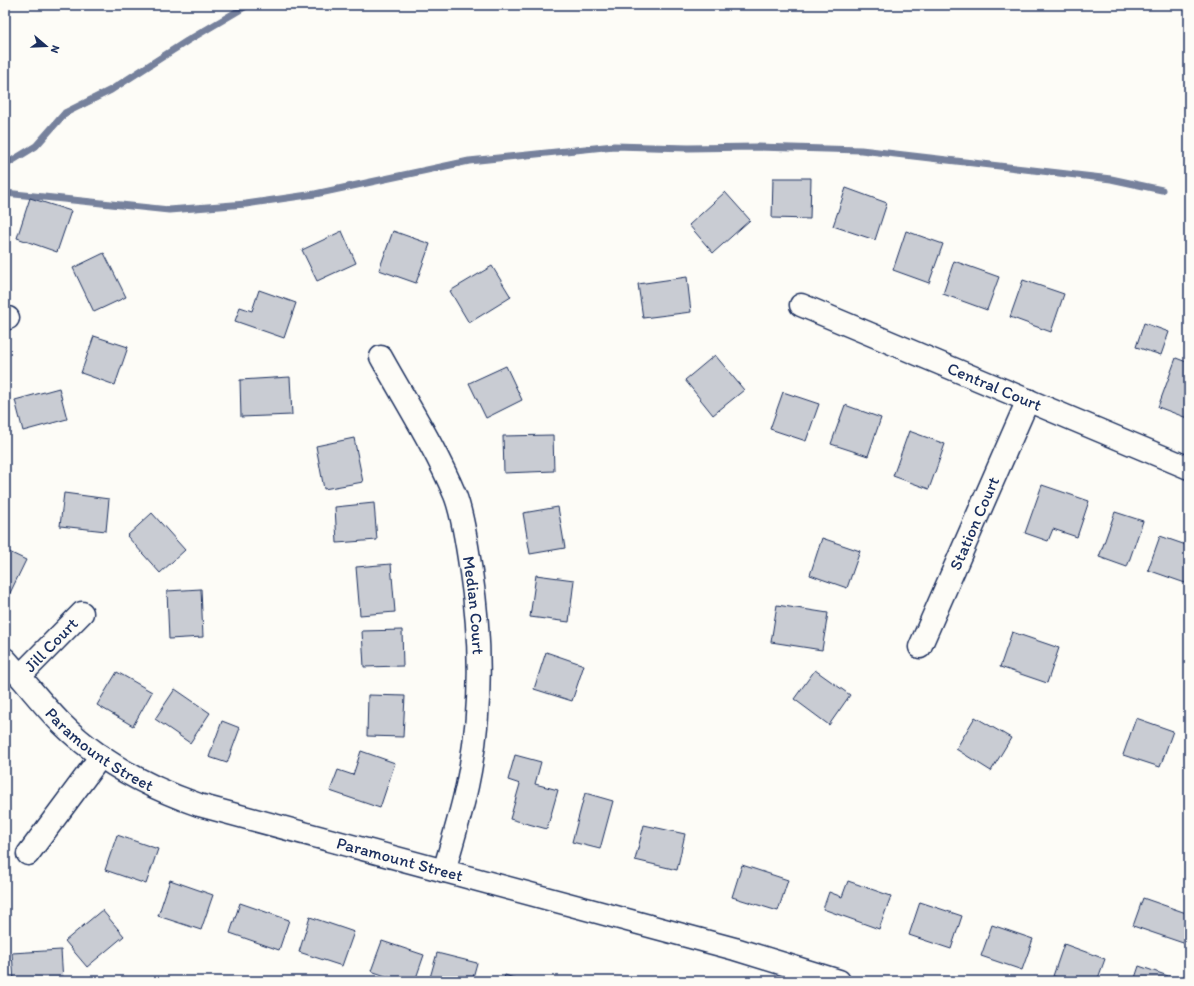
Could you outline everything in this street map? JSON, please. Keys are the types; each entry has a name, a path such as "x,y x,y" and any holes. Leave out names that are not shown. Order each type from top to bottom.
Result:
{"street":[{"name":"Central Court","path":"800,305 1189,468"},
{"name":"Median Court","path":"381,357 426,436 456,497 468,552 478,616 479,666 477,727 467,786 444,871"},
{"name":"Station Court","path":"920,646 1028,400"},
{"name":"Jill Court","path":"20,676 82,613"},
{"name":"Paramount Street","path":"5,659 62,724 100,756 147,785 199,805 735,950 839,981"},
{"path":"28,854 100,756"}],"building":[{"path":"773,178 811,178 810,219 772,218"},
{"path":"846,188 887,203 875,240 833,226"},
{"path":"725,192 750,220 713,253 689,225"},
{"path":"30,198 71,211 57,252 17,238"},
{"path":"342,231 356,263 317,281 302,250"},
{"path":"393,231 430,244 416,283 379,270"},
{"path":"906,231 943,244 929,283 893,270"},
{"path":"104,253 126,297 94,312 73,268"},
{"path":"954,261 999,277 987,310 943,294"},
{"path":"492,266 511,297 469,323 450,291"},
{"path":"687,277 691,312 643,318 638,284"},
{"path":"1023,280 1064,294 1051,332 1010,317"},
{"path":"259,290 296,303 284,338 235,321 240,307 252,311"},
{"path":"1144,323 1169,332 1161,355 1136,347"},
{"path":"94,336 128,347 115,385 81,373"},
{"path":"715,355 744,390 713,415 685,380"},
{"path":"1176,358 1189,363 1189,413 1187,418 1158,407"},
{"path":"506,366 522,400 486,418 469,383"},
{"path":"290,377 292,415 241,417 240,380"},
{"path":"59,388 67,419 23,431 15,400"},
{"path":"783,392 819,404 806,441 770,429"},
{"path":"845,405 881,418 868,456 831,444"},
{"path":"909,431 945,444 929,489 893,476"},
{"path":"553,435 554,471 504,473 503,436"},
{"path":"354,438 363,482 324,489 316,446"},
{"path":"1042,485 1089,501 1077,537 1053,529 1048,541 1025,533"},
{"path":"64,493 109,499 106,531 60,526"},
{"path":"374,503 377,540 337,543 335,507"},
{"path":"558,507 565,548 530,554 523,513"},
{"path":"1115,512 1143,521 1127,567 1099,557"},
{"path":"152,513 185,550 160,573 127,536"},
{"path":"1160,536 1189,546 1188,584 1148,570"},
{"path":"822,538 860,551 847,588 810,575"},
{"path":"5,550 26,560 10,593 5,591"},
{"path":"391,564 395,612 360,615 356,567"},
{"path":"536,575 574,580 569,622 530,617"},
{"path":"201,589 203,637 169,639 167,591"},
{"path":"777,605 828,613 822,650 771,642"},
{"path":"402,630 403,666 364,667 362,631"},
{"path":"1012,632 1059,648 1047,683 1000,667"},
{"path":"546,652 584,665 572,701 534,689"},
{"path":"815,670 850,695 829,725 794,699"},
{"path":"117,672 152,692 133,726 97,705"},
{"path":"175,689 210,713 190,743 155,719"},
{"path":"368,695 405,696 403,737 367,736"},
{"path":"975,717 1011,738 991,771 956,749"},
{"path":"1136,718 1173,731 1160,767 1123,755"},
{"path":"222,721 240,728 227,763 209,757"},
{"path":"361,751 395,763 380,808 330,791 338,770 353,775"},
{"path":"515,755 541,762 535,784 558,790 547,829 510,819 520,784 508,780"},
{"path":"585,793 613,801 600,849 572,842"},
{"path":"644,825 685,834 677,870 635,860"},
{"path":"117,835 158,849 146,884 105,870"},
{"path":"742,865 788,880 778,911 732,897"},
{"path":"170,880 213,895 201,930 158,916"},
{"path":"848,881 891,896 879,929 823,909 829,892 842,897"},
{"path":"1143,898 1189,914 1189,945 1133,926"},
{"path":"920,902 962,916 951,949 909,935"},
{"path":"240,903 289,920 279,950 230,933"},
{"path":"102,910 124,936 87,967 65,941"},
{"path":"310,917 354,932 342,966 299,952"},
{"path":"992,925 1033,939 1022,970 981,956"},
{"path":"382,941 424,955 415,981 400,981 371,971"},
{"path":"1064,944 1105,959 1097,981 1067,981 1053,976"},
{"path":"61,950 63,981 14,981 12,953"},
{"path":"437,953 477,963 472,981 429,981"},
{"path":"1139,966 1177,979 1176,981 1134,981"},
{"path":"505,975 523,981 503,981"}],"waterway":[{"path":"5,165 36,146 65,113 111,90 187,41 248,5"},
{"path":"5,193 169,210 246,204 315,194 469,161 614,146 688,148 756,147 861,150 1111,179 1162,190"}]}
